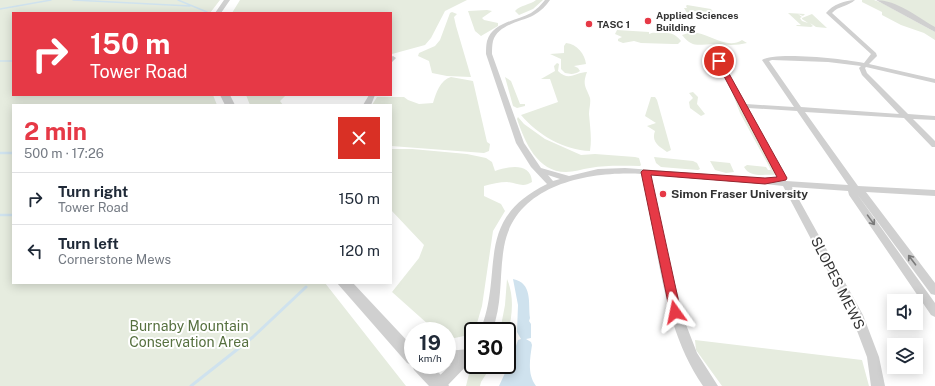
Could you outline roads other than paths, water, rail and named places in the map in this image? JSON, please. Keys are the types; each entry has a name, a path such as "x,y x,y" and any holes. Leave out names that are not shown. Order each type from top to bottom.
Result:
{"street":[{"path":"219,12 227,0"},
{"path":"548,0 539,9 502,26 492,36 488,46 489,54 520,143 539,170 552,185"},
{"path":"853,0 849,3 832,8 829,13 874,54 874,56 862,68 864,74 935,145"},
{"path":"879,0 905,12 935,30"},
{"path":"935,81 864,65 818,60 772,58 765,60 854,187 863,194 935,291"},
{"name":"SLOPES MEWS","path":"718,59 857,314 873,357 878,386"},
{"path":"744,106 935,118"},
{"path":"539,170 568,178"},
{"path":"490,322 495,306 498,255 503,232 512,215 536,194 568,178 609,171 646,172 935,193"},
{"path":"646,172 675,312 686,344 702,375 711,386"},
{"path":"854,187 852,193 935,312"},
{"path":"345,284 404,347"},
{"path":"429,374 440,386 464,360"}],"water":[{"path":"513,279 519,281 527,289 531,338 526,339 531,342 532,345 530,371 536,386 499,386 505,374 516,374 516,346 518,340 521,339 517,332 518,305"}],"waterway":[{"path":"0,9 51,0"},
{"path":"73,0 190,6"},
{"path":"178,0 207,12"},
{"path":"0,61 12,61"},
{"path":"0,153 12,153"},
{"path":"0,215 12,215"},
{"path":"191,386 253,337 306,287"}],"place":[{"name":"Applied Sciences Building","path":"648,21"},
{"name":"TASC 1","path":"589,24"},
{"name":"Simon Fraser University","path":"663,194"}],"park label":[{"name":"Burnaby Mountain Conservation Area","path":"189,334"}]}
